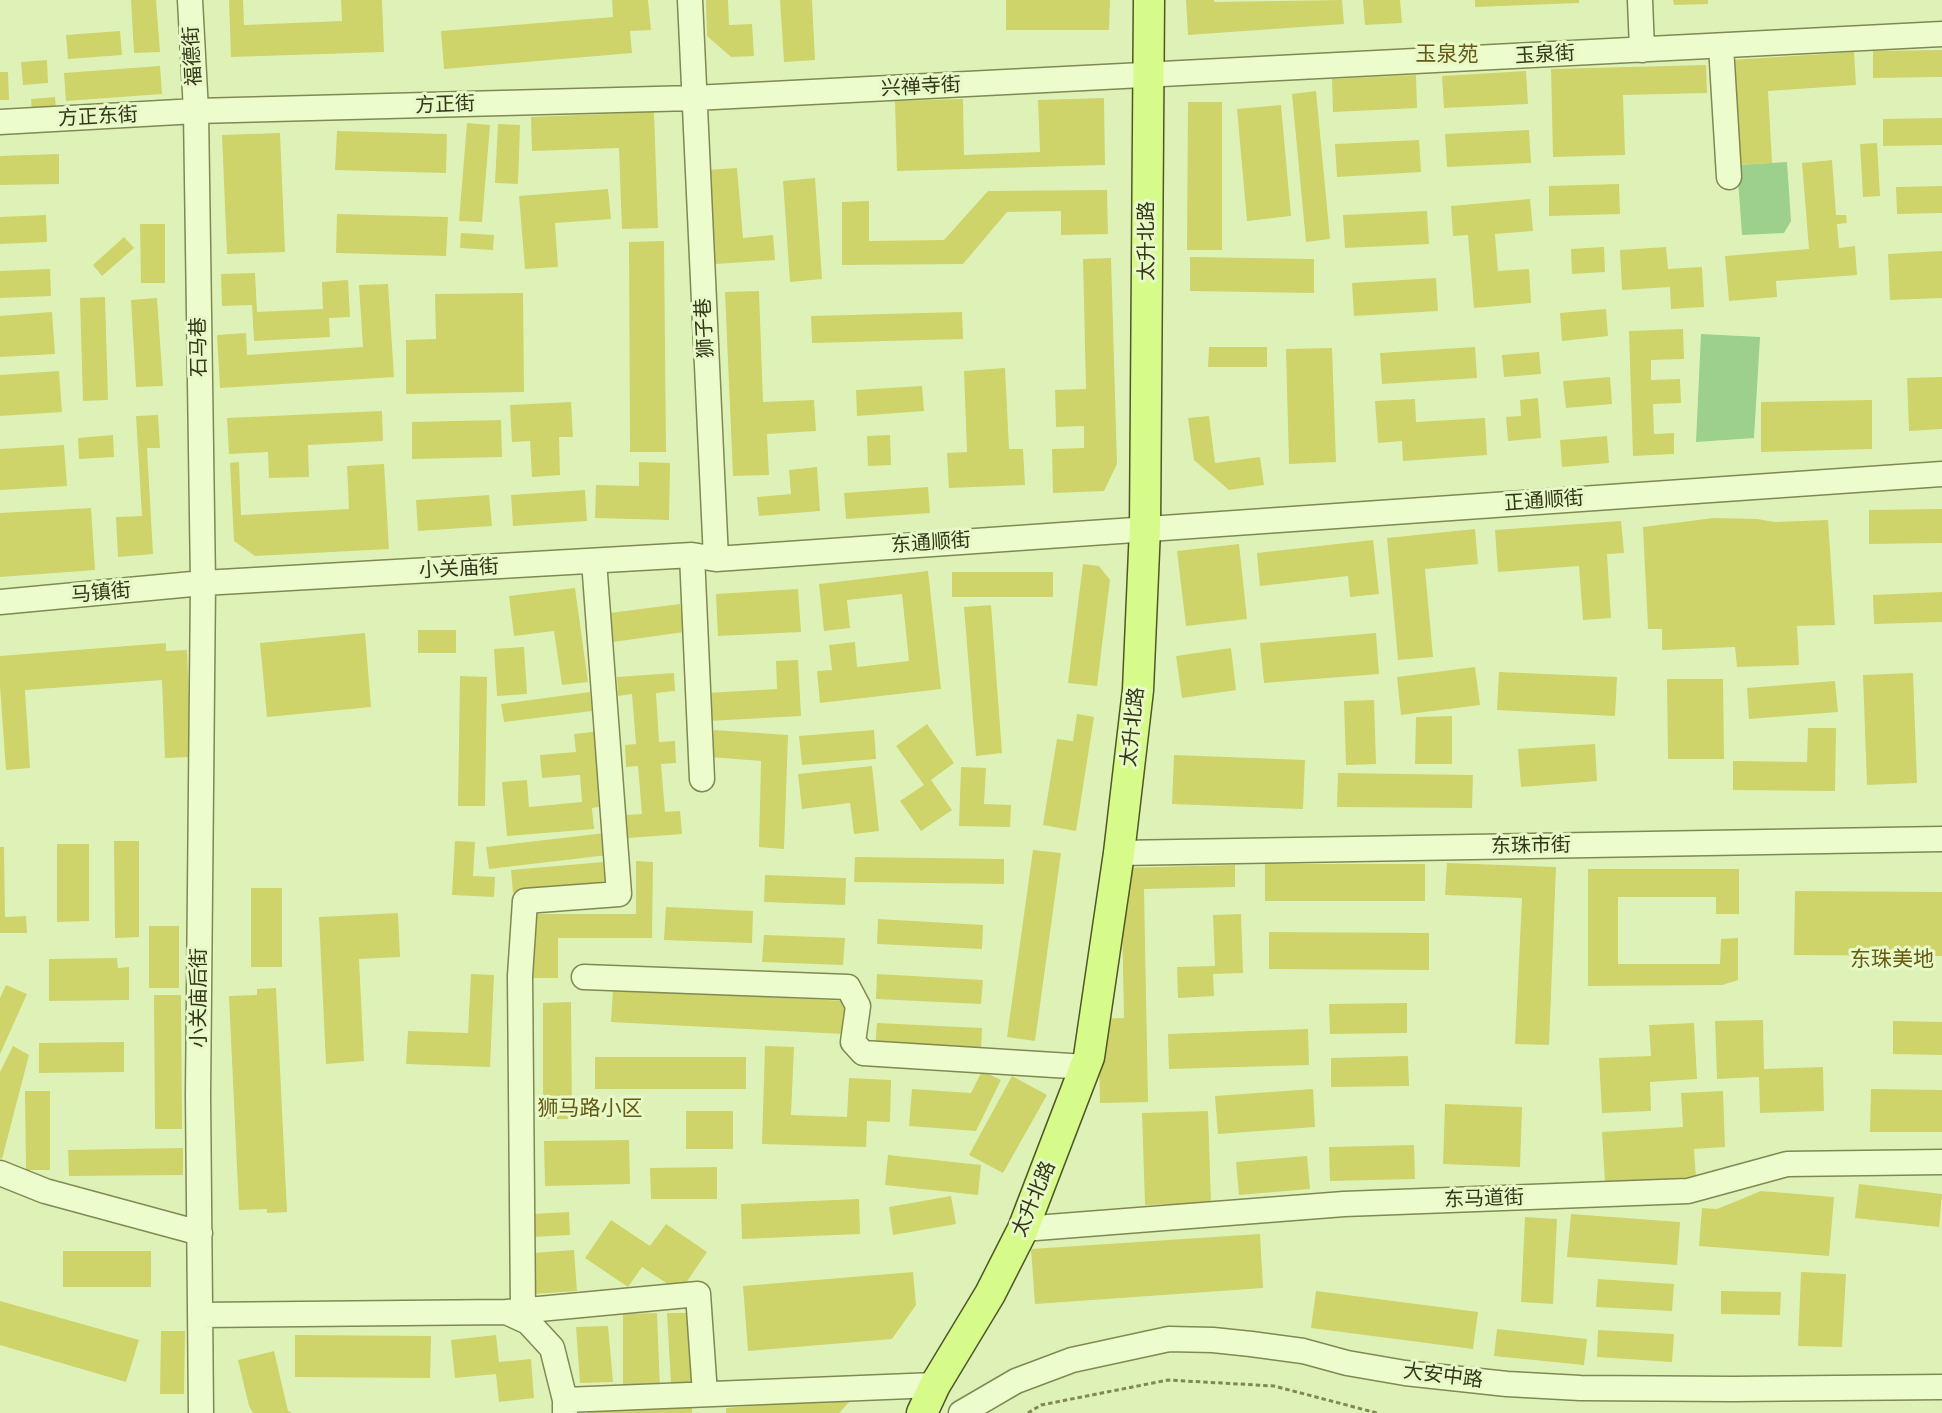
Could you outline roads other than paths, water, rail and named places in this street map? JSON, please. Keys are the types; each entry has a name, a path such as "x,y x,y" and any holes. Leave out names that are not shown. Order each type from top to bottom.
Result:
{"main road":[{"name":"太升北路","path":"922,1413 935,1384 990,1294 1023,1229 1089,1057 1119,853 1138,690 1145,528 1149,0"}],"street":[{"name":"福德街","path":"190,0 196,111"},
{"name":"狮子巷","path":"690,0 716,559"},
{"path":"1640,0 1642,50"},
{"name":"玉泉街","path":"1149,76 1942,34"},
{"path":"1721,46 1729,177"},
{"name":"兴禅寺街","path":"694,98 1149,76"},
{"name":"方正街","path":"196,111 694,98"},
{"name":"方正东街","path":"0,122 196,111"},
{"name":"石马巷","path":"196,111 203,583"},
{"name":"正通顺街","path":"1145,528 1942,474"},
{"name":"东通顺街","path":"716,559 1145,528"},
{"path":"692,555 702,779"},
{"name":"小关庙街","path":"203,583 692,555 716,559"},
{"path":"514,1311 520,976 525,902 620,894 594,561"},
{"name":"马镇街","path":"0,602 203,583"},
{"name":"小关庙后街","path":"201,1413 198,1083 203,583"},
{"name":"东珠市街","path":"1119,853 1942,839"},
{"path":"584,977 848,987 858,1006 853,1042 863,1053 1086,1067"},
{"name":"东马道街","path":"1023,1229 1344,1204 1688,1191 1787,1164 1942,1162"},
{"path":"0,1173 45,1191 200,1233"},
{"path":"200,1315 514,1311 698,1294 705,1394"},
{"path":"514,1311 528,1322 552,1348 565,1406 705,1394 935,1384"},
{"name":"大安中路","path":"961,1413 1016,1381 1072,1360 1169,1340 1213,1340 1251,1344 1302,1351 1347,1363 1405,1372 1517,1384 1581,1388 1942,1387"}],"district":[{"name":"玉泉苑","path":"1447,55"},
{"name":"东珠美地","path":"1892,960"},
{"name":"狮马路小区","path":"590,1109"}]}
